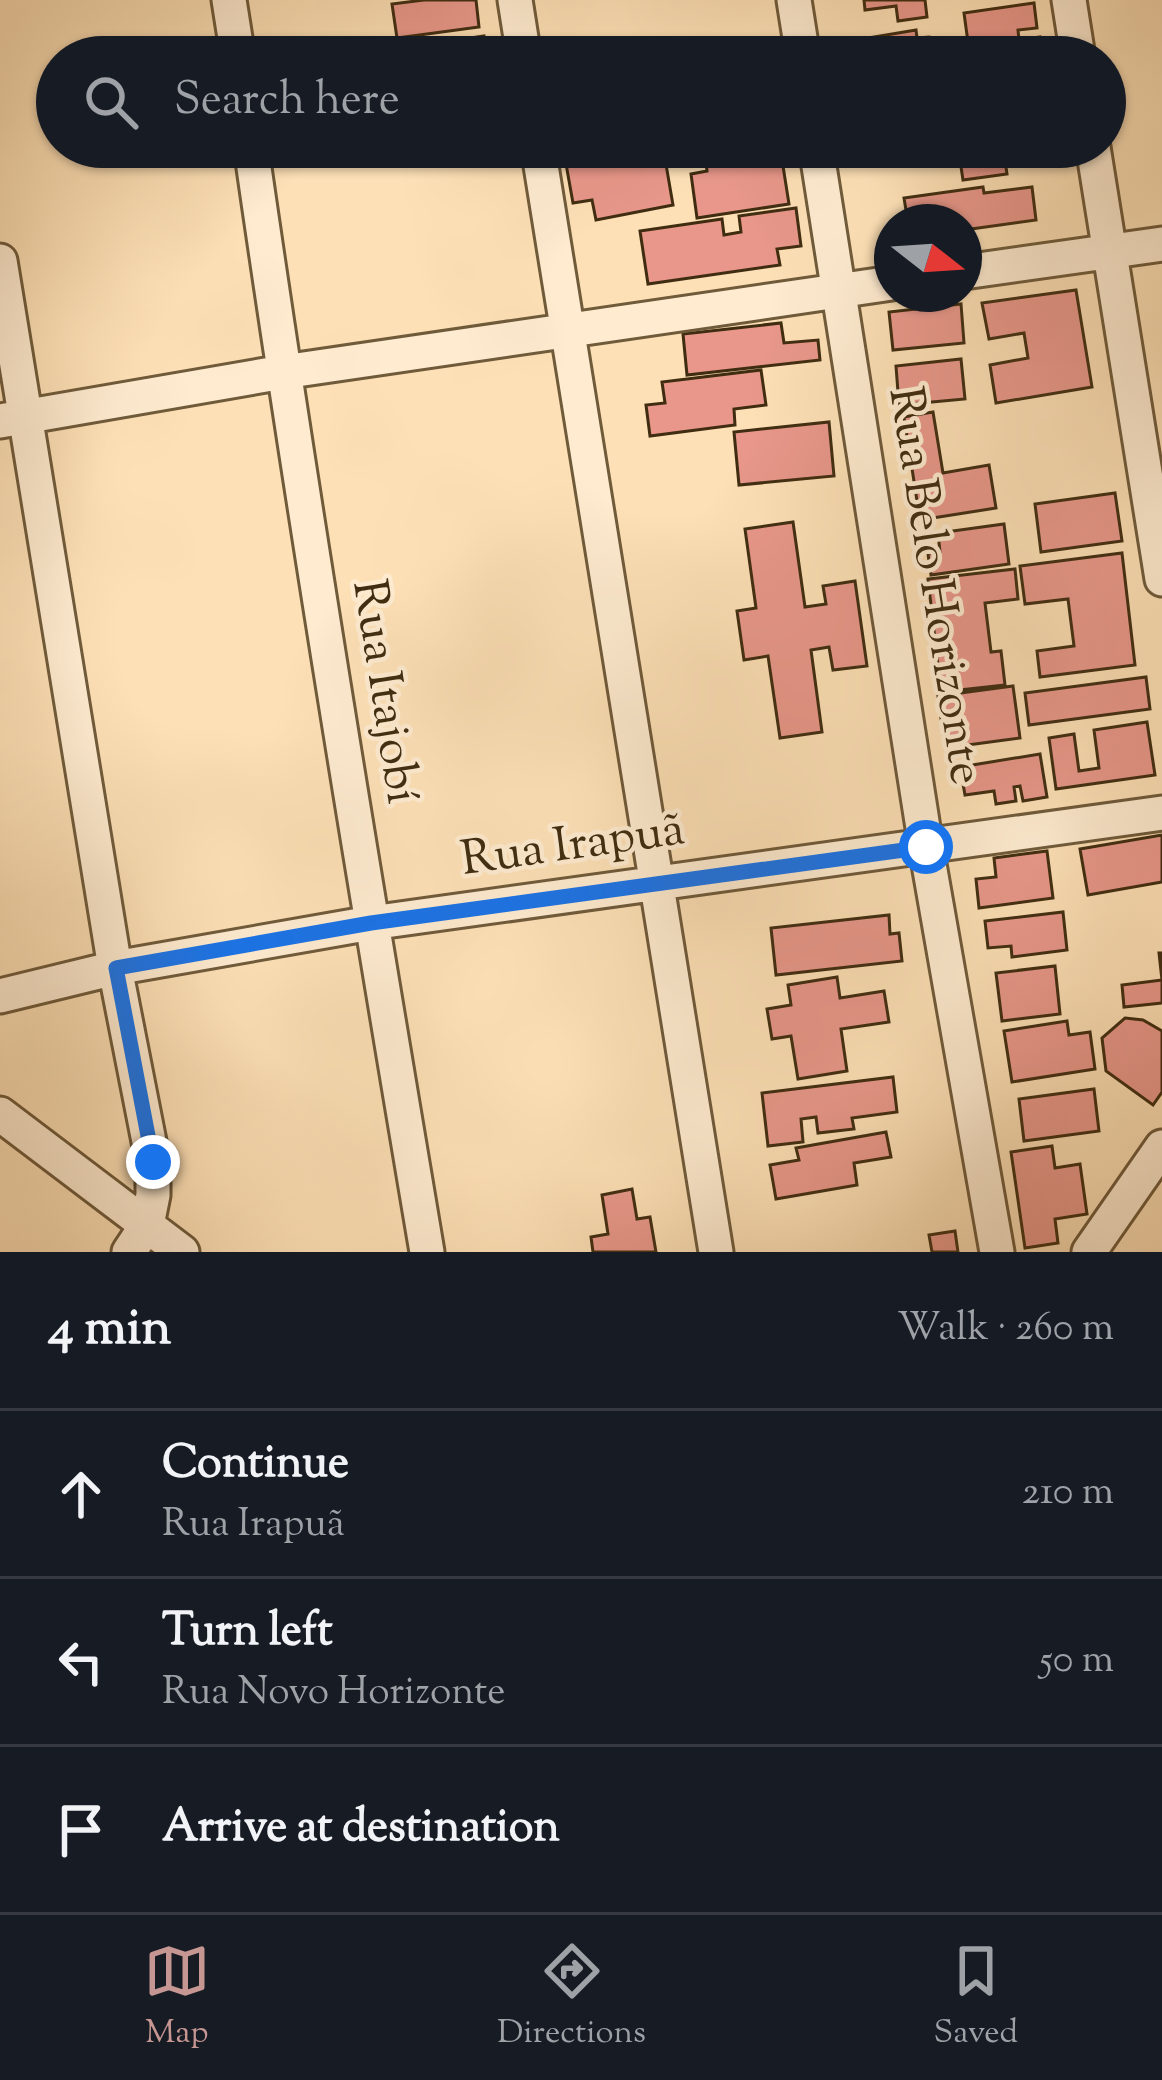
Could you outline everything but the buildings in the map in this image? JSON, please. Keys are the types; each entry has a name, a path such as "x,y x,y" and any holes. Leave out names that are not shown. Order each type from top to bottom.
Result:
{"street":[{"path":"230,0 235,36"},
{"path":"514,0 520,36"},
{"path":"794,0 799,36"},
{"path":"1069,0 1075,36"},
{"name":"Rua Itajobí","path":"254,168 427,1252"},
{"path":"541,168 716,1252"},
{"name":"Rua Belo Horizonte","path":"819,168 926,847 997,1252"},
{"path":"1097,168 1162,578"},
{"path":"982,269 1162,244"},
{"path":"0,261 12,419 153,1162 154,1195 138,1239"},
{"path":"12,419 284,372 874,286"},
{"name":"Rua Irapuã","path":"0,996 116,968 371,923 1162,813"},
{"path":"0,1114 138,1239 182,1252"},
{"path":"1089,1252 1162,1147"}],"route":[{"path":"153,1162 116,968 371,923 926,847"}]}
